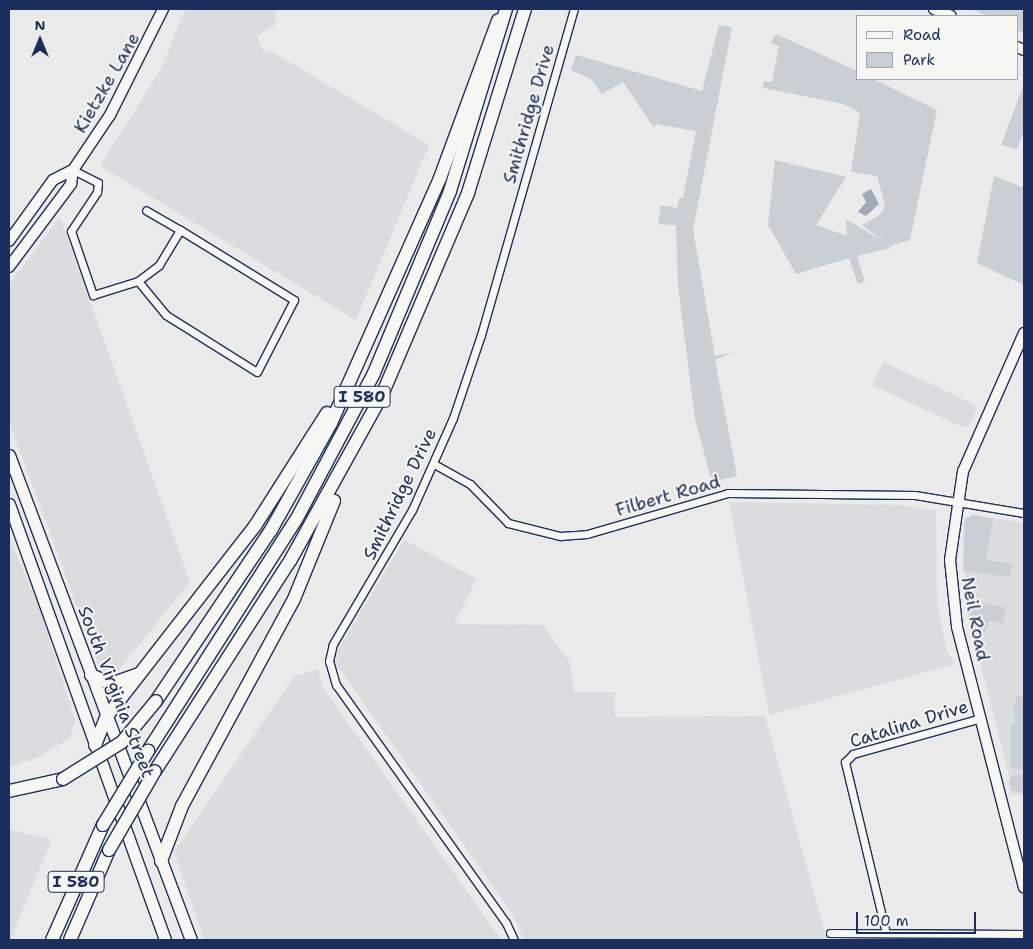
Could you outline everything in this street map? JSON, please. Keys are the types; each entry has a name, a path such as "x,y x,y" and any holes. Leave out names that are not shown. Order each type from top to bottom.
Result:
{"highway":[{"path":"9,791 63,779 122,742 156,701 223,607 310,464 394,288 440,178 486,42 505,9"},
{"name":"I 580","path":"52,940 103,825 148,751 296,520 374,374 457,173 505,9"},
{"name":"I 580","path":"70,940 109,850 155,771 296,553 355,448 448,246 496,110 525,9"},
{"path":"95,745 107,716 152,660 279,491 325,416 394,288"},
{"path":"161,861 182,806 294,599 355,448"},
{"path":"91,674 119,685 152,660"}],"main road":[{"name":"South Virginia Street","path":"9,456 191,940"},
{"name":"South Virginia Street","path":"9,504 165,940"},
{"path":"30,560 46,554"},
{"path":"148,895 159,940"}],"street":[{"name":"Kietzke Lane","path":"9,267 71,184 73,170 121,98 163,9"},
{"name":"Smithridge Drive","path":"514,940 330,670 333,644 393,546 434,464 481,335 574,9"},
{"path":"934,9 949,15"},
{"name":"Kietzke Lane","path":"9,241 53,180 73,170"},
{"path":"73,170 98,182 98,192 71,231 93,295 138,281 159,265 180,230"},
{"path":"138,281 166,315 257,372 294,300 146,210"},
{"name":"Neil Road","path":"1024,333 971,447 955,502 951,594 1024,888"},
{"name":"Filbert Road","path":"434,464 470,484 508,523 560,536 587,534 728,493 915,495 1024,513"},
{"name":"Catalina Drive","path":"886,934 845,762 852,754 981,718"},
{"path":"830,933 1024,934"}],"shaded area":[{"path":"185,9 277,9 275,25 257,36 263,51 276,54 429,145 356,320 100,166 161,69"},
{"path":"60,217 190,582 112,678 100,669 9,422 9,285"},
{"path":"883,362 978,406 969,426 964,428 872,385"},
{"path":"729,502 900,505 936,511 937,601 947,652 955,664 769,715"},
{"path":"972,515 1024,523 1024,795 1010,795 1010,779 967,612 963,539 965,519"},
{"path":"9,538 38,603 75,720 70,738 37,758 9,767"},
{"path":"404,540 477,579 454,624 543,625 570,663 574,692 615,692 615,717 765,716 827,940 524,940 512,913 336,664 338,650"},
{"path":"317,669 324,689 501,940 204,940 174,852 294,677"},
{"path":"9,830 52,839 10,940 9,940"}],"green space":[{"path":"971,9 1024,9 1024,33 1018,30 1018,15 986,15"},
{"path":"719,25 732,27 693,230 715,356 734,352 715,360 737,476 712,482 695,419 678,286 676,225 658,224 661,205 677,208 679,198 683,198 696,131 656,124 654,128 623,82 602,94 591,79 571,70 576,55 702,91"},
{"path":"776,34 856,71 856,80 875,80 937,110 910,240 889,246 862,225 881,214 885,205 877,176 851,172 860,113 844,104 763,88 764,81 772,82 779,46 771,43"},
{"path":"1024,84 1024,130 1017,149 1001,145"},
{"path":"775,160 846,177 816,225 847,236 846,219 886,243 890,248 857,256 865,282 858,284 849,258 796,274 768,225"},
{"path":"994,176 1024,188 1024,285 977,263"},
{"path":"972,515 993,519 986,560 1012,564 1010,577 963,571 965,519"},
{"path":"967,601 1005,607 1003,623 988,621 986,631 974,634"},
{"path":"1017,696 1024,697 1024,769 1011,768 1011,725 1016,724 1013,708"},
{"path":"1014,774 1022,774 1027,779 1025,790 1014,792 1009,787 1009,779"}],"water":[{"path":"871,189 879,204 866,216 858,212 866,202 862,194"}]}
